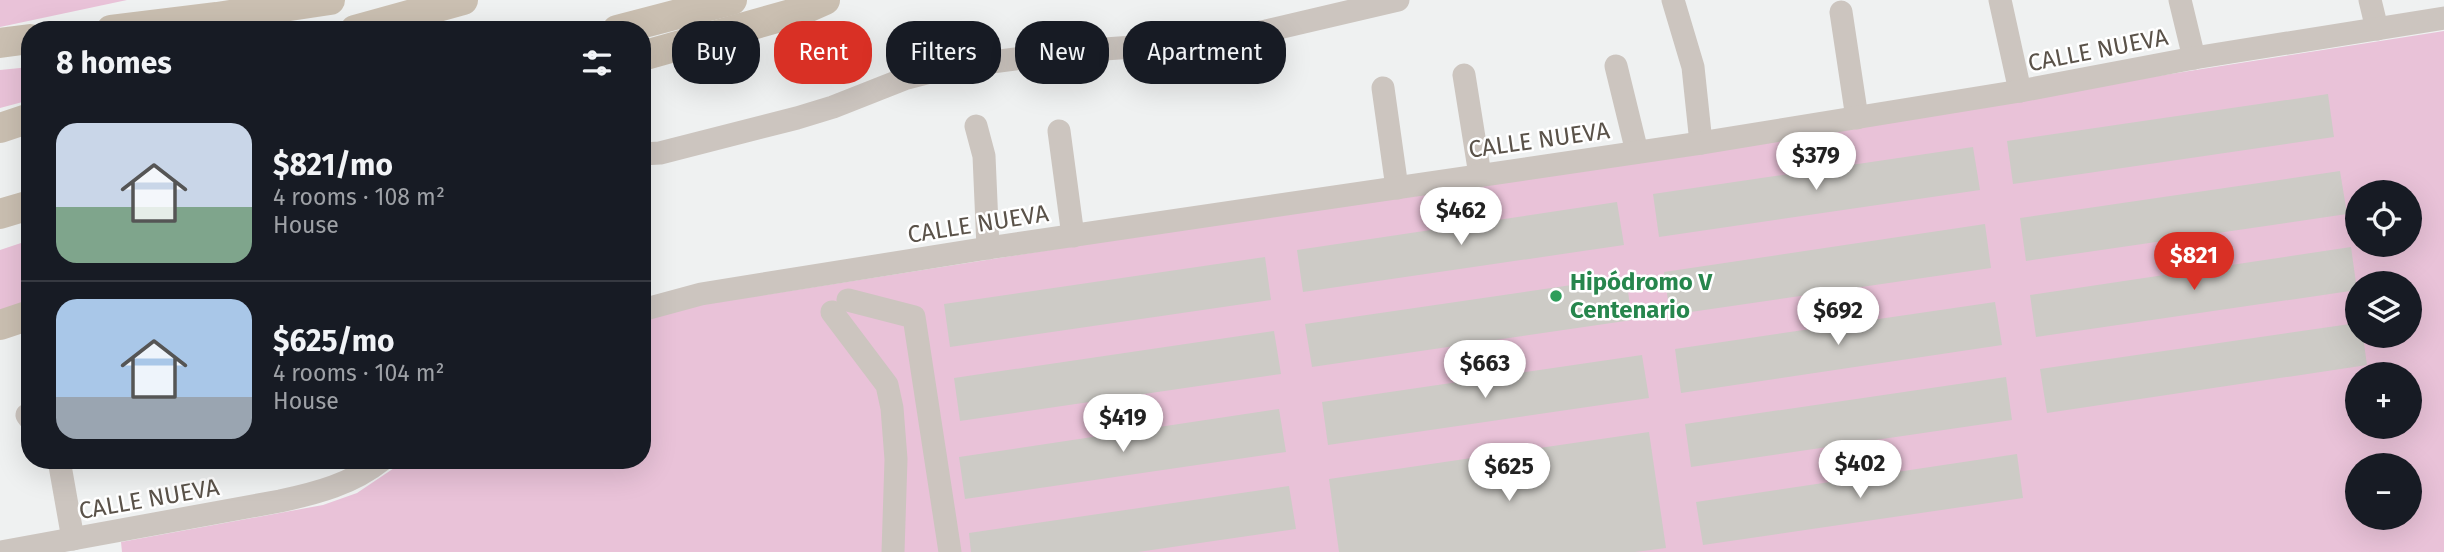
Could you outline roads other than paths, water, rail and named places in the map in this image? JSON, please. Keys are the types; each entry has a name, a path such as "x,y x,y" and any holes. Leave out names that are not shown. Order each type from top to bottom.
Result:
{"main road":[{"path":"190,21 330,0"},
{"path":"387,21 463,0"},
{"path":"651,21 732,0"},
{"path":"651,53 798,12 825,0"},
{"path":"0,43 21,40"},
{"path":"0,128 21,121"},
{"path":"0,214 21,208"},
{"path":"0,325 21,317"}],"street":[{"path":"651,154 797,118 904,79 946,68 1076,51 1205,42 1266,31 1320,8 1398,0"},
{"path":"1673,0 1693,67 1701,143"},
{"path":"2000,0 2020,92"},
{"path":"2180,0 2194,58"},
{"path":"2370,0 2377,29"},
{"path":"1841,12 1857,118"},
{"name":"CALLE NUEVA","path":"651,308 701,294 988,248 1701,143 2020,92 2194,58 2444,18"},
{"path":"1616,66 1637,152"},
{"path":"1464,75 1480,175"},
{"path":"1383,89 1397,188"},
{"path":"976,126 984,156 988,248"},
{"path":"1059,131 1073,236"},
{"path":"893,552 896,459 892,408 887,385 840,306 914,317 950,552"},
{"path":"61,469 73,539"},
{"name":"CALLE NUEVA","path":"1,552 326,491 371,469"}],"place":[{"name":"Hipódromo V Centenario","path":"1556,296"}]}
